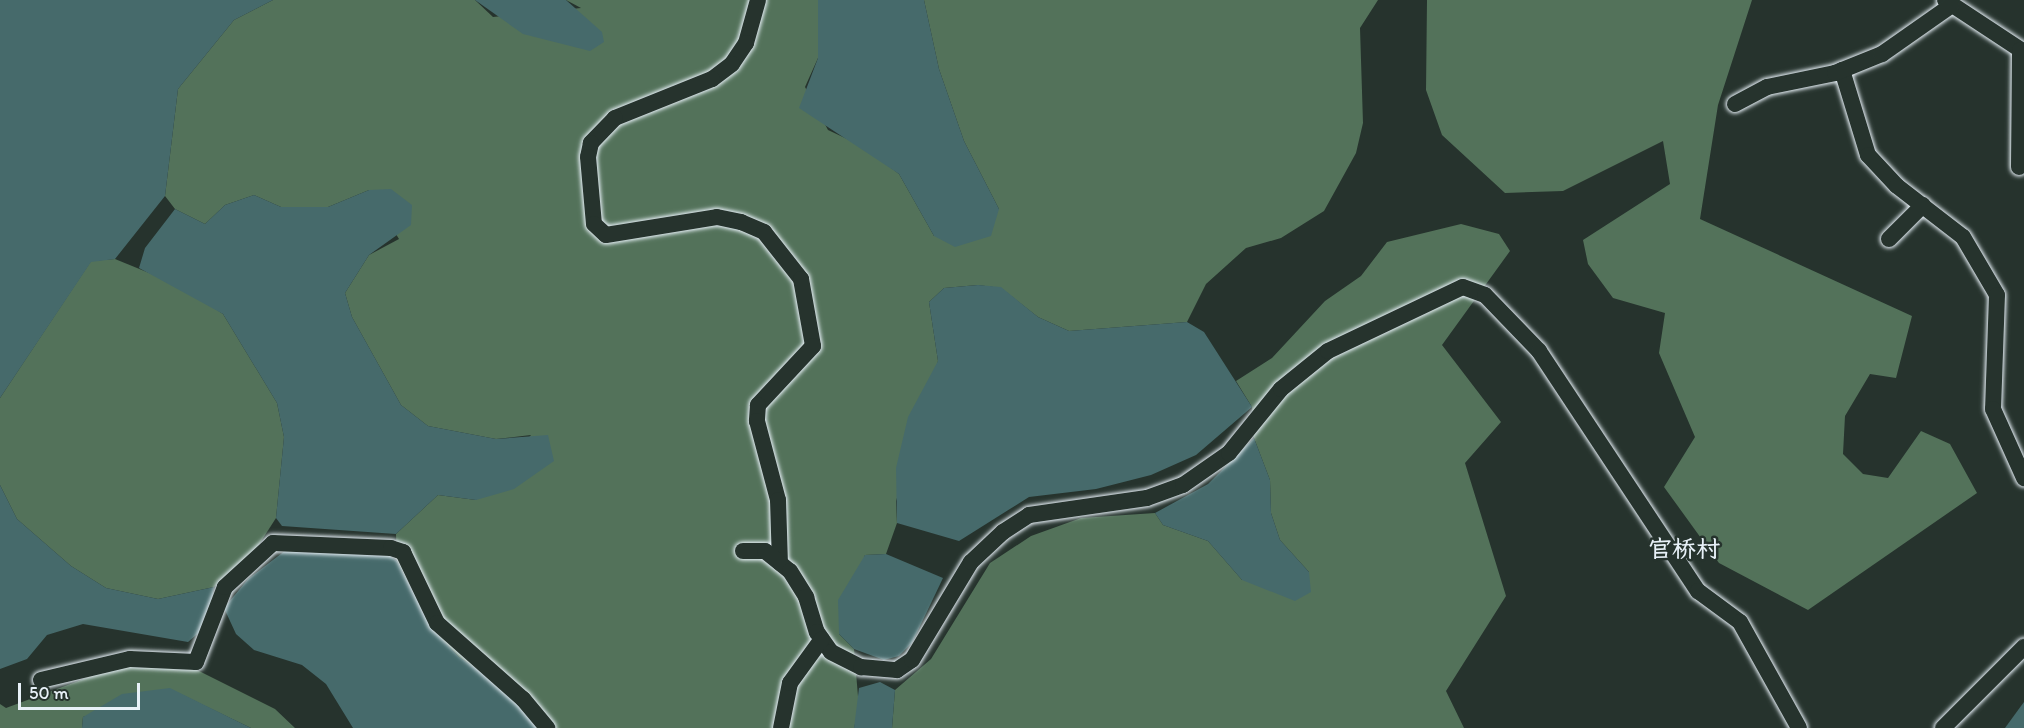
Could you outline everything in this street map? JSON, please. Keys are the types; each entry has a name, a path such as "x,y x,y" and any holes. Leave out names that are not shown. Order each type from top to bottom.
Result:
{"street":[{"path":"758,0 746,43 732,64 712,79 615,118 591,143 588,157 594,224 606,235 717,217 741,222 764,232 801,279 813,346 758,405 757,421 778,500 780,563"},
{"path":"1735,104 1767,87 1842,70 1882,54 1948,3 2022,51 2019,167"},
{"path":"1842,70 1868,155 1923,205 1964,237 1997,295 1994,410 2024,478"},
{"path":"1889,238 1923,205"},
{"path":"742,551 765,551 780,563 806,597 822,639 831,651 861,667 897,670 912,660 971,562 1003,532 1029,515 1147,498 1183,485 1229,453 1281,388 1328,351 1463,286 1485,295 1539,351 1698,591 1740,622 1799,728"},
{"path":"41,680 130,659 196,662 225,587 273,543 391,548 403,552 437,623 523,699 547,728"},
{"path":"781,728 790,683 822,639"},
{"path":"1943,728 2024,647"}],"green space":[{"path":"273,0 475,0 493,17 581,8 566,0 818,0 818,58 805,87 828,130 862,146 899,174 934,236 999,209 964,141 939,69 924,0 1378,0 1360,28 1363,123 1356,153 1324,211 1281,238 1246,248 1206,284 1187,322 1069,331 1038,317 1001,288 978,285 944,288 929,302 938,361 896,501 897,523 886,554 865,555 839,634 854,649 859,708 854,728 540,728 501,685 459,657 433,630 397,561 396,534 438,495 476,500 531,435 496,439 428,426 401,405 352,317 345,293 369,255 399,239 369,190 328,207 281,207 254,195 225,205 205,224 175,209 165,196 178,89 234,20"},
{"path":"1427,0 1752,0 1718,105 1700,219 1912,316 1896,378 1870,374 1845,416 1843,454 1863,474 1888,478 1921,431 1950,444 1977,493 1808,610 1719,563 1664,487 1695,437 1659,353 1665,313 1613,298 1588,264 1583,240 1670,184 1663,141 1563,191 1505,193 1442,135 1426,90"},
{"path":"1461,224 1499,234 1510,251 1442,345 1501,422 1465,463 1506,596 1446,691 1464,728 892,728 895,690 931,659 990,563 1031,536 1081,518 1155,513 1163,525 1208,541 1242,580 1309,572 1280,540 1271,513 1270,480 1254,438 1252,407 1236,381 1272,358 1325,301 1361,276 1387,242"},
{"path":"115,259 181,286 223,314 277,403 284,437 276,518 249,560 214,587 158,599 106,588 71,566 17,519 0,485 0,398 91,261"},
{"path":"181,662 275,709 295,728 251,728 170,689 83,717 82,728 0,728 0,704 6,708 124,664"}],"water":[{"path":"0,0 273,0 234,20 178,89 165,196 115,259 91,262 0,398"},
{"path":"475,0 566,0 602,32 604,42 590,51 523,34"},
{"path":"818,0 924,0 939,69 964,141 999,209 991,236 955,247 934,236 899,174 799,108 818,58"},
{"path":"391,189 412,205 411,225 369,255 345,293 352,317 401,405 428,426 496,439 548,435 554,461 514,489 476,500 438,495 396,534 282,526 276,518 284,437 277,403 223,314 139,268 145,248 175,209 205,224 225,205 254,195 281,207 328,207 369,190"},
{"path":"978,285 1001,287 1038,317 1069,331 1187,322 1204,332 1252,407 1196,455 1151,475 1096,489 1029,497 959,541 897,523 896,468 908,417 938,361 929,302 944,288"},
{"path":"1254,438 1270,480 1271,513 1280,540 1309,572 1311,592 1295,601 1242,580 1208,541 1163,525 1155,513 1208,484"},
{"path":"0,485 17,519 71,566 106,588 158,599 214,587 209,624 188,642 83,624 47,635 27,659 0,669"},
{"path":"286,550 382,551 397,561 433,630 459,657 501,685 540,728 353,728 326,684 302,665 254,650 236,634 224,608 248,579"},
{"path":"886,554 943,578 912,643 899,656 884,660 854,649 839,634 838,600 865,555"},
{"path":"880,682 895,690 892,728 854,728 859,688"},
{"path":"170,688 251,728 82,728 83,717 122,694"},
{"path":"2024,702 2024,728 2005,728 2021,706"}],"district":[{"name":"官桥村","path":"1684,549"}]}
